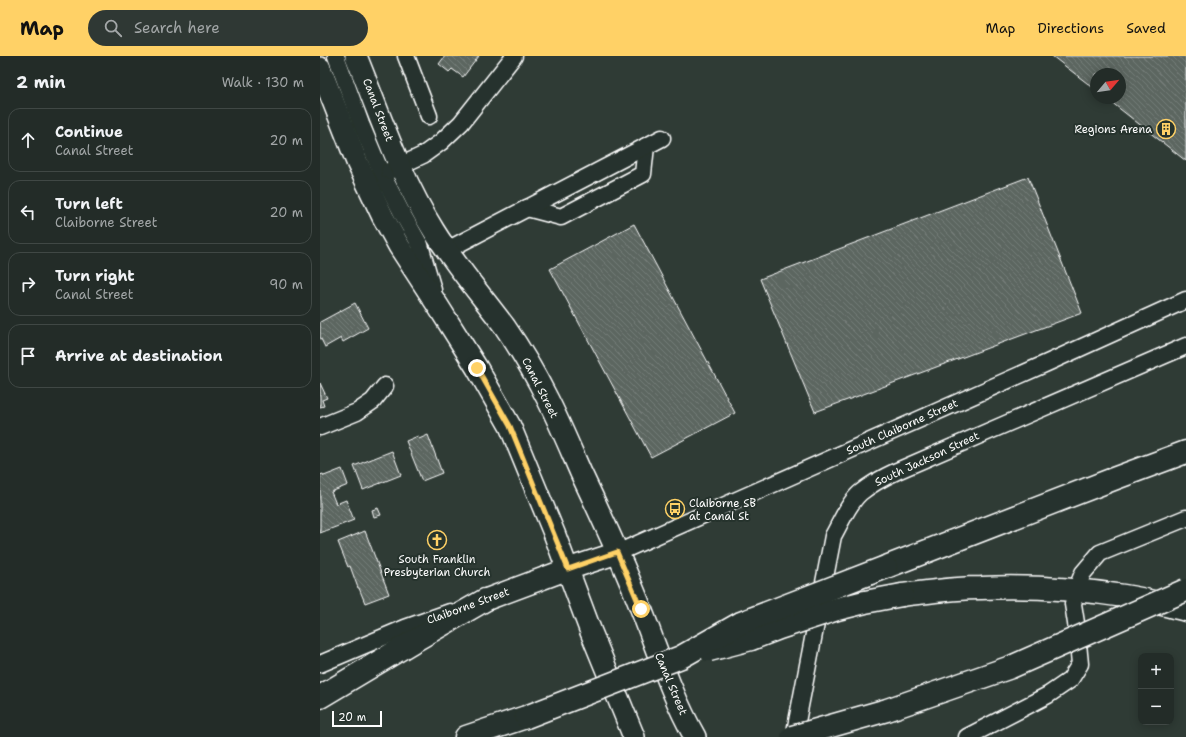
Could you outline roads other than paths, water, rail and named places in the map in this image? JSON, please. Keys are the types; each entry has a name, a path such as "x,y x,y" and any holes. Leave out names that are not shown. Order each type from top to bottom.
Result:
{"highway":[{"path":"681,657 741,623 1186,452"},
{"path":"466,737 526,717 681,657 751,639 779,628 865,602 902,595 950,589 981,588 1017,587 1076,590 1125,596 1186,610"},
{"path":"793,737 887,710 1011,667 1186,590"},
{"path":"320,697 485,600"}],"main road":[{"name":"Canal Street","path":"356,56 391,170 419,206 447,250 506,329 537,378 617,552 671,686 695,737"},
{"path":"320,68 357,162 382,217 477,368 510,426 634,737"},
{"name":"Claiborne Street","path":"485,600 617,552"}],"street":[{"path":"336,56 361,124 391,170 400,209 420,245 438,306"},
{"path":"406,56 430,116"},
{"path":"391,170 422,155 446,137 461,123 514,56"},
{"path":"447,250 662,138"},
{"path":"528,208 561,217 643,174 646,146"},
{"name":"South Claiborne Street","path":"617,552 1047,363 1186,300"},
{"name":"South Jackson Street","path":"793,737 833,536 847,511 859,494 879,480 897,471 1186,346"},
{"path":"320,427 357,412 373,401 385,386"},
{"path":"967,737 1048,695 1070,680 1080,664 1073,604 1076,590 1083,573 1100,553 1186,518"},
{"name":"Claiborne Street","path":"320,664 405,628 485,600"}],"place":[{"name":"Regions Arena","path":"1166,129"},
{"name":"Claiborne SB at Canal St","path":"675,509"},
{"name":"South Franklin Presbyterian Church","path":"437,540"}]}
